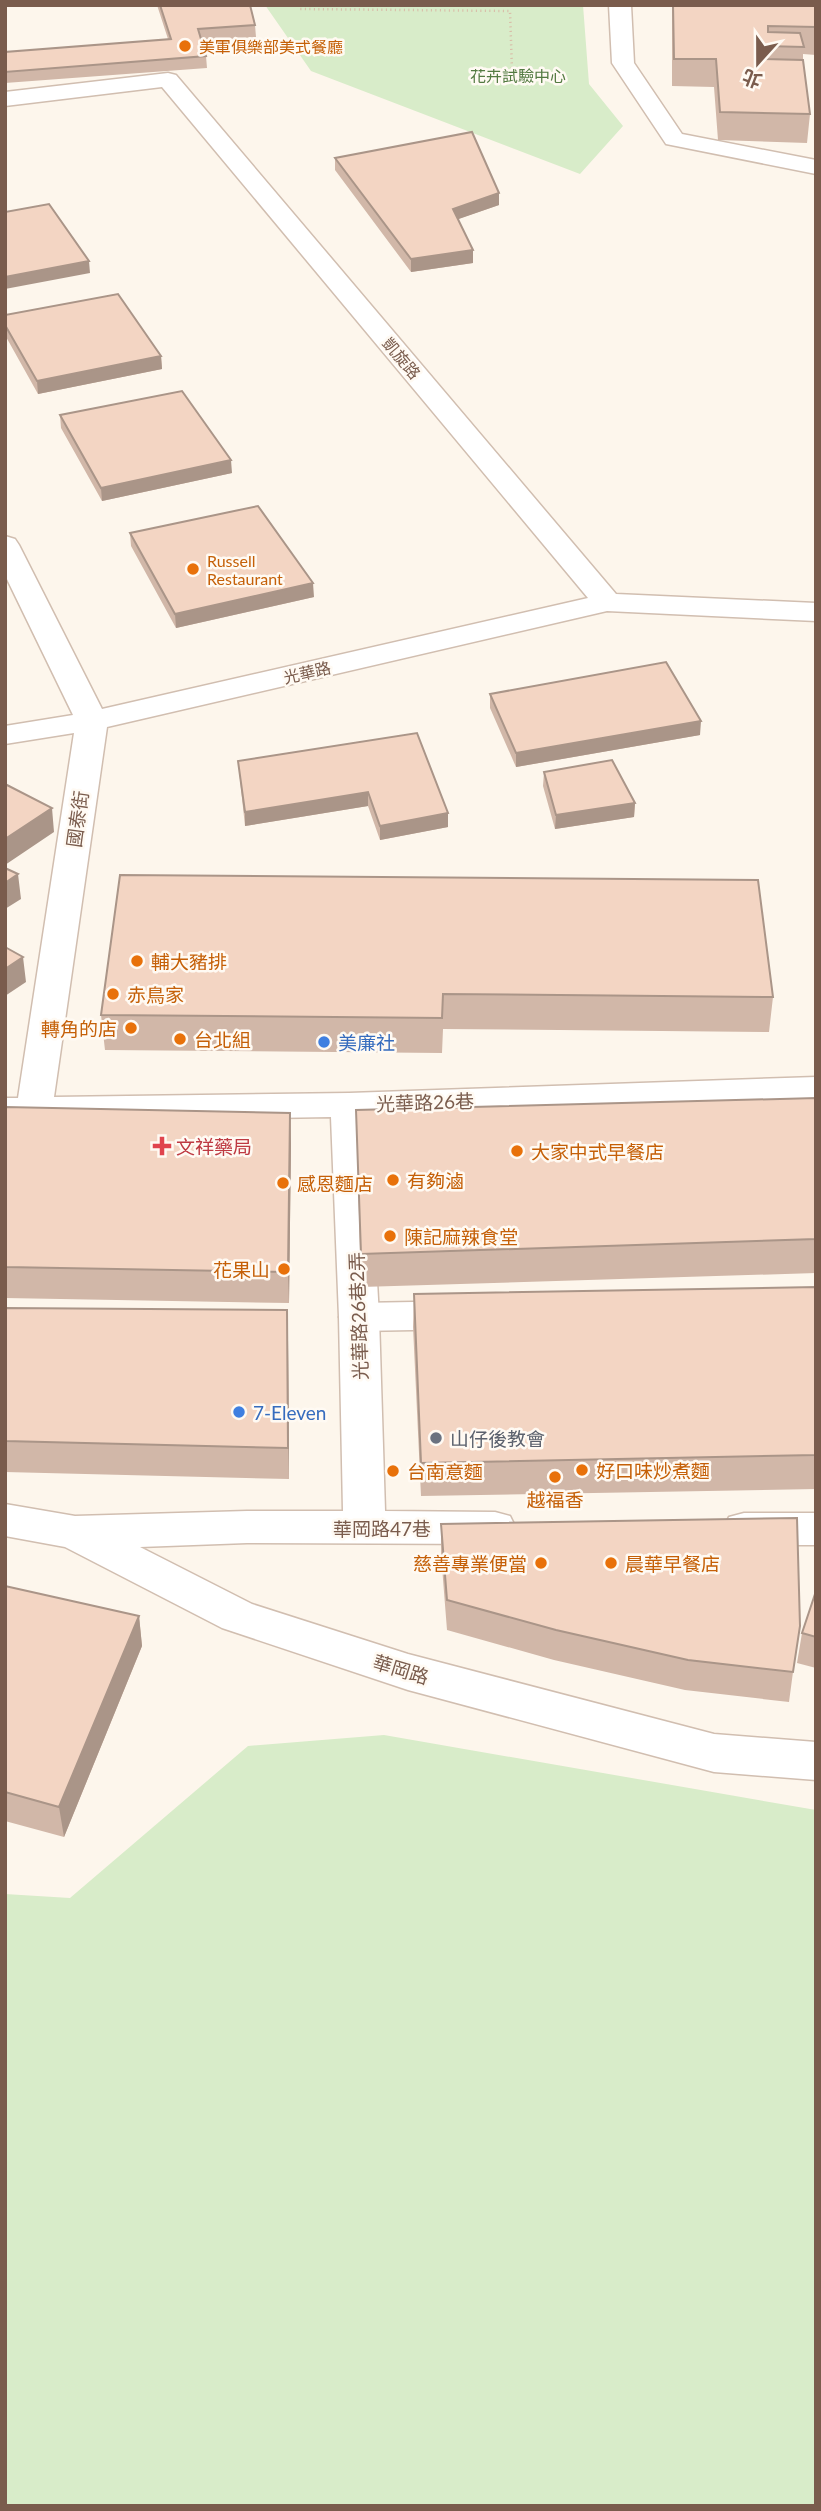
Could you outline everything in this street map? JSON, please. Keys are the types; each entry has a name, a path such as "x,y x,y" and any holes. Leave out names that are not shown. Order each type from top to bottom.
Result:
{"street":[{"path":"620,5 623,62 674,139 816,167"},
{"name":"凱旋路","path":"5,99 168,80 607,603"},
{"path":"5,545 92,721"},
{"path":"607,603 816,612"},
{"name":"光華路","path":"5,735 92,721 607,603"},
{"name":"國泰街","path":"20,1110 92,721"},
{"name":"光華路26巷","path":"20,1110 349,1105 816,1089"},
{"name":"光華路26巷2弄","path":"349,1105 359,1317 364,1528"},
{"path":"359,1317 498,1315"},
{"name":"華岡路","path":"5,1520 74,1532 237,1616 408,1672 714,1753 816,1761"},
{"name":"華岡路47巷","path":"74,1532 247,1527 528,1528"},
{"path":"706,1528 816,1529"}],"path":[{"path":"301,5 300,9 444,7 510,11 512,70"}],"green space":[{"name":"花卉試驗中心","path":"265,5 583,5 589,84 623,126 580,174 311,71"},
{"path":"384,1735 816,1810 816,2506 5,2506 5,1894 70,1898 248,1746"}],"building":[{"path":"160,5 250,5 255,25 198,29 206,56 5,72 5,52 171,39"},
{"path":"673,5 816,5 816,27 768,26 768,32 800,33 804,47 765,46 765,59 803,60 810,114 720,112 716,59 674,59"},
{"path":"472,132 499,193 453,209 473,250 411,259 335,158"},
{"path":"49,204 89,261 5,277 5,212"},
{"path":"118,294 161,356 37,381 5,325 5,315"},
{"path":"182,391 231,460 101,488 60,415"},
{"path":"258,506 313,583 175,614 130,533"},
{"path":"666,662 701,721 516,753 490,694"},
{"path":"417,733 448,813 380,826 368,792 245,812 238,761"},
{"path":"612,760 635,803 556,815 544,772"},
{"path":"5,784 52,808 5,839"},
{"path":"5,868 18,874 5,883"},
{"path":"120,875 758,880 773,997 443,994 442,1018 101,1015"},
{"path":"5,947 23,957 5,969"},
{"path":"816,1098 816,1239 361,1254 356,1110"},
{"path":"5,1107 290,1113 288,1272 5,1267"},
{"path":"816,1287 816,1455 421,1463 414,1294"},
{"path":"5,1308 287,1310 288,1448 5,1441"},
{"path":"797,1518 800,1626 793,1672 688,1660 556,1630 447,1600 441,1524"},
{"path":"5,1586 139,1616 59,1807 5,1792"},
{"path":"816,1591 816,1637 802,1633"}],"place":[{"name":"美軍俱樂部美式餐廳","path":"185,46"},
{"name":"Russell Restaurant","path":"193,569"},
{"name":"輔大豬排","path":"137,961"},
{"name":"赤鳥家","path":"113,994"},
{"name":"轉角的店","path":"131,1028"},
{"name":"台北組","path":"180,1039"},
{"name":"美廉社","path":"324,1042"},
{"name":"文祥藥局","path":"162,1146"},
{"name":"大家中式早餐店","path":"517,1151"},
{"name":"有夠滷","path":"393,1180"},
{"name":"感恩麵店","path":"283,1183"},
{"name":"陳記麻辣食堂","path":"390,1236"},
{"name":"花果山","path":"284,1269"},
{"name":"7-Eleven","path":"239,1412"},
{"name":"山仔後教會","path":"436,1438"},
{"name":"好口味炒煮麵","path":"582,1470"},
{"name":"台南意麵","path":"393,1471"},
{"name":"越福香","path":"555,1477"},
{"name":"慈善專業便當","path":"541,1563"},
{"name":"晨華早餐店","path":"611,1563"}]}
